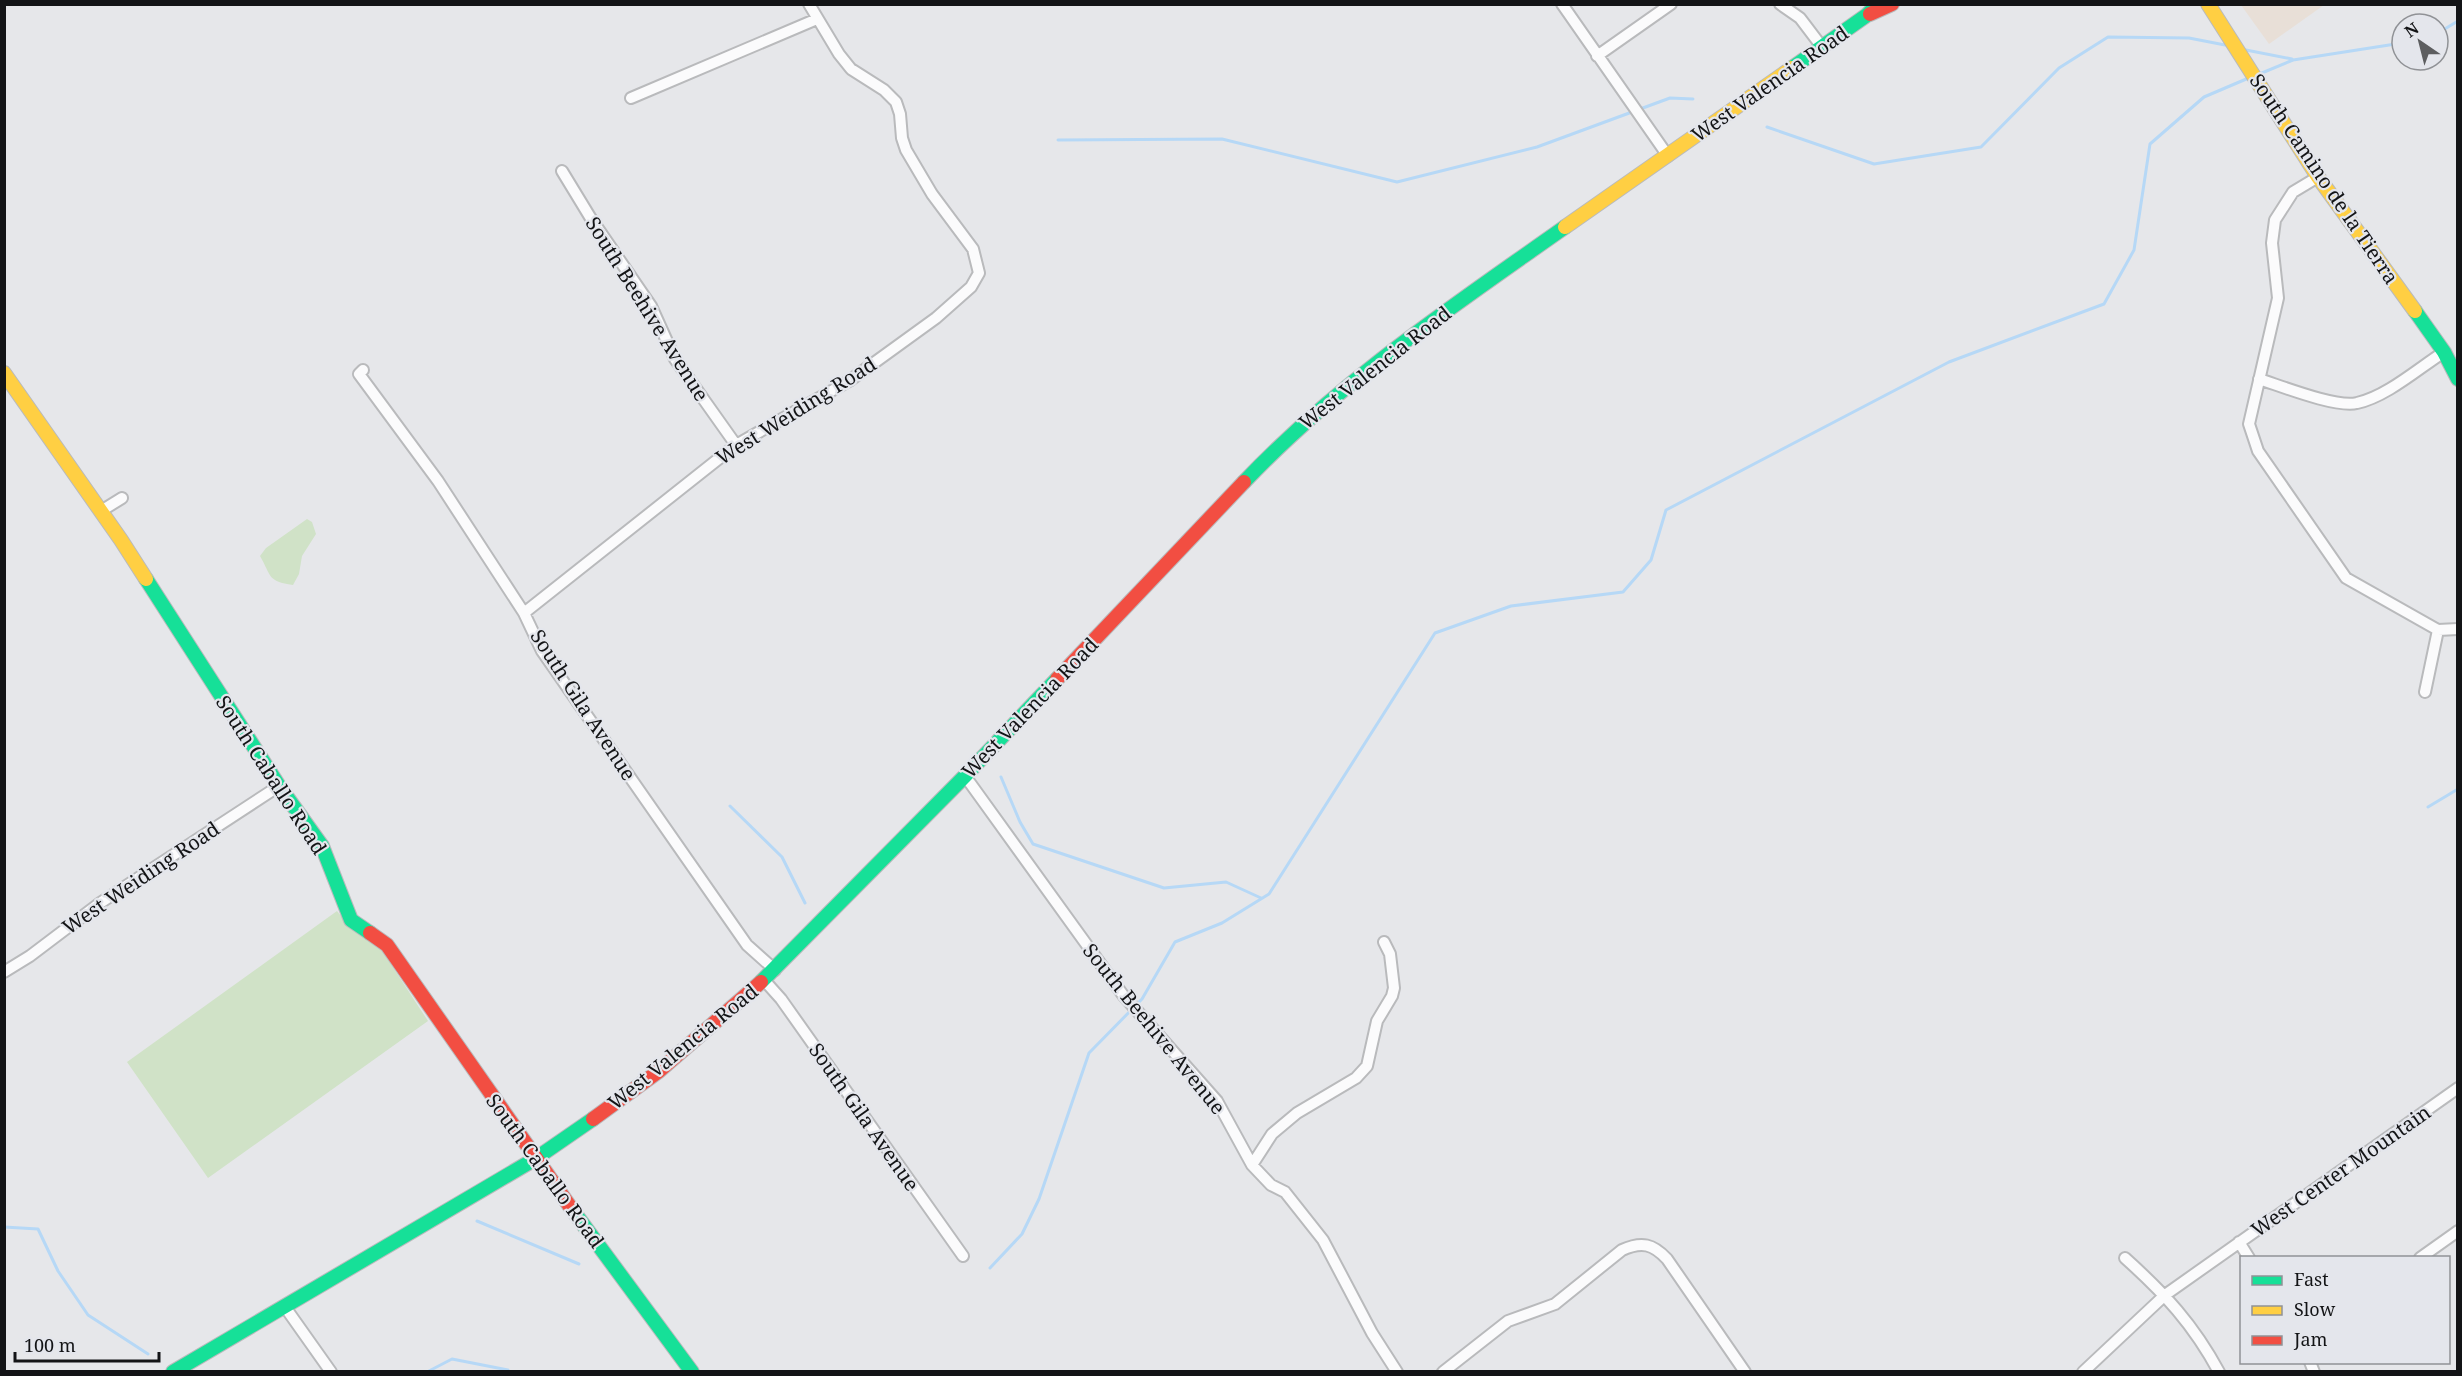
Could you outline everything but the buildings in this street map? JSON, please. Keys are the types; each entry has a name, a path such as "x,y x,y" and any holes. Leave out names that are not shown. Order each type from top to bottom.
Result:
{"main road":[{"name":"West Valencia Road","path":"173,1371 535,1159 636,1088 764,981 965,776 1298,428 1371,366 1867,15 1878,4"},
{"name":"West Valencia Road","path":"1867,15 1892,4"},
{"name":"South Camino de la Tierra","path":"2208,4 2318,177 2444,352 2457,379"},
{"name":"South Camino de la Tierra","path":"2444,352 2457,360"},
{"name":"South Caballo Road","path":"4,373 101,511 279,786 322,846 351,920 387,945 535,1159 692,1371"}],"street":[{"path":"631,98 817,19 809,4"},
{"path":"1562,4 1668,156"},
{"path":"1597,56 1671,4"},
{"path":"1780,4 1800,18 1822,47"},
{"name":"West Weiding Road","path":"524,613 736,445 861,373 960,299 971,287 979,273 973,249 932,194 906,150 896,102 884,90 851,69 817,19"},
{"name":"South Beehive Avenue","path":"562,171 590,217 651,306 675,359 736,445"},
{"path":"2318,177 2293,192 2275,220 2272,243 2278,298 2248,424 2258,451 2346,578 2438,630 2457,629"},
{"path":"2259,379 2333,402 2356,404 2384,391 2444,352"},
{"name":"South Gila Avenue","path":"361,372 438,481 524,613 542,651 747,945 775,970"},
{"path":"101,511 122,498"},
{"path":"2425,692 2438,630"},
{"name":"South Beehive Avenue","path":"965,776 1123,995 1217,1101 1252,1165 1271,1185 1285,1192 1323,1240 1372,1333 1398,1371"},
{"name":"West Weiding Road","path":"4,972 30,956 100,903 279,786"},
{"path":"1252,1165 1272,1134 1297,1113 1356,1078 1367,1066 1377,1021 1392,996 1394,988 1390,954 1384,942"},
{"name":"South Gila Avenue","path":"764,981 781,999 963,1256"},
{"name":"West Center Mountain","path":"2083,1371 2165,1295 2457,1088"},
{"path":"2421,1256 2457,1231"},
{"path":"2239,1242 2248,1256"},
{"path":"1443,1371 1508,1321 1555,1304 1622,1250 1633,1245 1657,1248 1667,1259 1745,1371"},
{"path":"2125,1257 2165,1295 2204,1344 2219,1371"},
{"path":"285,1307 331,1371"}],"shaded area":[{"path":"2241,5 2324,5 2269,44"}],"green space":[{"path":"307,519 312,522 316,534 302,556 299,574 293,585 274,580 260,556 266,548"},
{"path":"337,911 346,922 381,949 428,1021 208,1178 127,1062"}],"waterway":[{"path":"2450,26 2458,21"},
{"path":"1767,127 1874,164 1981,147 2059,68 2108,37 2189,38 2225,45"},
{"path":"2257,75 2293,60 2390,45"},
{"path":"2246,50 2292,59"},
{"path":"990,1268 1022,1234 1039,1199 1089,1053 1142,999 1175,942 1222,923 1269,894 1435,633 1511,606 1623,592 1651,560 1666,510 1949,362 2104,304 2134,250 2150,144 2204,97 2251,77"},
{"path":"1058,140 1222,139 1397,182 1537,147 1670,98 1693,99"},
{"path":"1001,777 1020,822 1033,844 1164,888 1226,882 1261,898"},
{"path":"2428,807 2458,789"},
{"path":"730,806 782,857 805,903"},
{"path":"477,1221 579,1264"},
{"path":"4,1227 38,1229 58,1271 88,1315 148,1354"},
{"path":"427,1372 452,1359 508,1370"}],"traffic: fast":[{"path":"1792,68 1867,15 1878,4"},
{"path":"1244,482 1318,411 1358,378 1439,316 1565,227"},
{"path":"2415,311 2444,352 2458,379"},
{"path":"146,579 279,786 322,846 351,920 370,933"},
{"path":"761,982 965,776 1057,679"},
{"path":"173,1372 535,1159 593,1119"},
{"path":"571,1208 692,1372"}],"traffic: slow":[{"path":"2208,4 2318,177 2415,311"},
{"path":"1565,227 1792,68"},
{"path":"4,373 146,579"}],"traffic: jam":[{"path":"1870,14 1892,4"},
{"path":"1057,679 1244,482"},
{"path":"370,933 387,945 571,1208"},
{"path":"593,1119 659,1071 761,982"}]}
